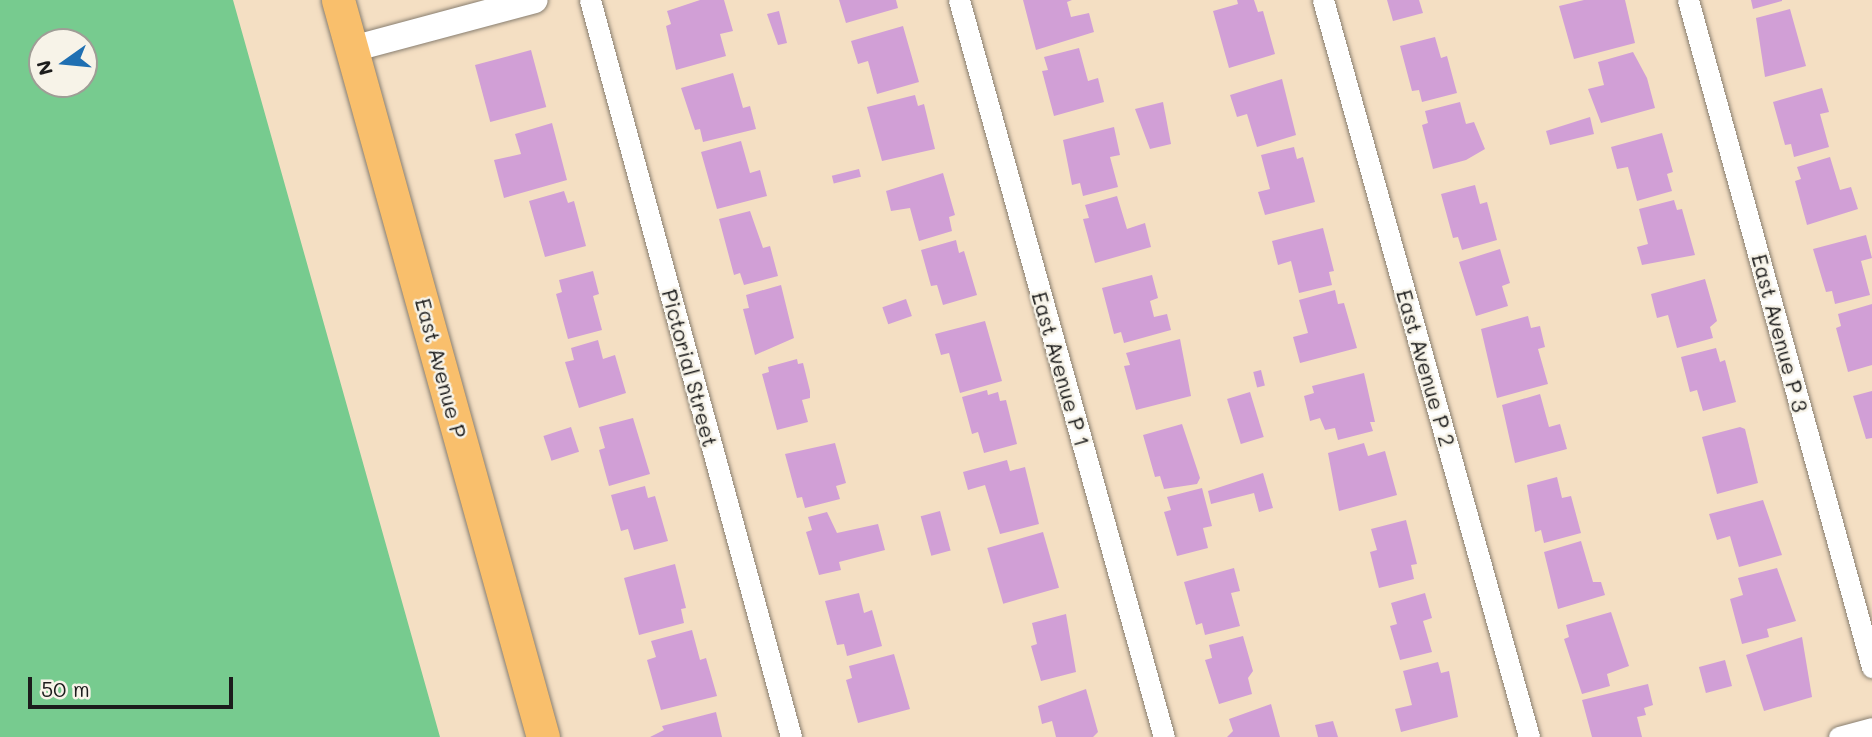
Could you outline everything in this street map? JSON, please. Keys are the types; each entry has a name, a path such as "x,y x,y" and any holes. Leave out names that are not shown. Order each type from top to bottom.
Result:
{"main road":[{"name":"East Avenue P","path":"338,0 543,737"}],"street":[{"path":"352,49 535,0"},
{"name":"Pictorial Street","path":"590,0 791,737"},
{"name":"East Avenue P 1","path":"959,0 1164,737"},
{"name":"East Avenue P 2","path":"1323,0 1529,737"},
{"name":"East Avenue P 3","path":"1688,0 1872,667"},
{"path":"1839,737 1872,728"}],"green space":[{"path":"0,0 233,0 440,737 0,737"}],"building":[{"path":"700,0 724,0 733,31 720,34 726,56 676,70 666,26 671,24 667,11"},
{"path":"839,0 896,0 898,8 846,23"},
{"path":"1023,0 1072,0 1067,2 1071,17 1089,13 1094,32 1036,50"},
{"path":"1237,0 1254,0 1258,12 1263,11 1275,54 1229,68 1213,11 1238,4"},
{"path":"1387,0 1419,0 1423,13 1393,21"},
{"path":"1584,0 1625,0 1635,43 1574,59 1559,6"},
{"path":"1751,0 1782,0 1782,1 1753,9"},
{"path":"1790,9 1806,66 1765,77 1756,18"},
{"path":"779,11 787,43 778,45 767,14"},
{"path":"903,26 919,82 877,94 868,61 858,64 851,41"},
{"path":"1435,37 1441,58 1447,56 1457,93 1422,102 1419,90 1412,91 1400,46"},
{"path":"1079,48 1088,81 1098,78 1104,102 1054,116 1042,71 1048,70 1044,57"},
{"path":"531,50 546,107 490,122 475,65"},
{"path":"1633,52 1647,78 1655,108 1601,123 1588,89 1604,85 1598,62"},
{"path":"733,73 743,108 750,106 756,129 703,142 700,129 695,130 681,88"},
{"path":"1282,79 1296,135 1257,147 1247,114 1237,117 1230,95"},
{"path":"1822,88 1829,112 1820,114 1829,147 1794,157 1791,144 1785,145 1773,102"},
{"path":"915,95 918,106 924,104 935,149 882,161 867,107"},
{"path":"1163,102 1171,144 1150,149 1135,109"},
{"path":"1460,102 1466,124 1474,122 1485,149 1466,160 1433,169 1422,125 1428,123 1425,111"},
{"path":"1590,117 1594,134 1550,145 1546,131"},
{"path":"552,123 567,180 504,198 494,160 521,154 515,134"},
{"path":"1114,127 1120,155 1110,157 1118,187 1083,196 1080,183 1072,185 1063,140"},
{"path":"1662,133 1673,172 1667,174 1672,191 1637,201 1628,167 1617,169 1611,147"},
{"path":"741,141 750,173 760,170 767,196 717,209 701,152"},
{"path":"1294,147 1297,159 1303,157 1315,202 1265,215 1258,192 1270,189 1261,155"},
{"path":"1830,157 1840,190 1851,187 1858,209 1807,225 1795,181 1801,179 1797,167"},
{"path":"859,169 861,177 834,184 832,176"},
{"path":"943,173 955,215 949,217 952,231 919,241 910,208 891,211 886,191"},
{"path":"1475,185 1480,204 1487,202 1497,240 1462,250 1458,237 1453,238 1441,194"},
{"path":"564,191 568,203 574,201 586,246 545,257 529,201"},
{"path":"1117,196 1127,229 1145,223 1151,247 1095,263 1083,219 1089,218 1085,205"},
{"path":"1674,200 1677,210 1682,209 1695,255 1642,265 1637,247 1648,244 1639,209"},
{"path":"750,211 763,248 770,246 778,276 744,285 740,273 734,275 719,219"},
{"path":"1323,228 1334,271 1329,272 1332,285 1299,293 1291,261 1278,265 1272,241"},
{"path":"1866,235 1872,258 1861,261 1870,295 1835,304 1832,291 1826,292 1813,249"},
{"path":"956,240 959,253 964,251 977,295 943,305 937,285 931,286 921,250"},
{"path":"1500,249 1510,283 1502,286 1508,306 1476,316 1459,262"},
{"path":"593,271 599,294 593,296 602,330 568,339 556,294 562,292 559,280"},
{"path":"1152,275 1158,298 1150,301 1154,317 1167,314 1171,330 1124,343 1121,332 1114,334 1102,288"},
{"path":"1705,279 1717,321 1710,327 1713,338 1677,348 1668,315 1657,318 1651,294"},
{"path":"781,285 794,338 755,355 743,309 749,308 746,295"},
{"path":"1335,290 1338,304 1344,303 1357,348 1300,363 1293,337 1308,333 1299,300"},
{"path":"906,299 912,316 888,324 882,307"},
{"path":"1872,304 1872,365 1848,372 1836,328 1841,326 1838,314"},
{"path":"1528,316 1531,328 1540,326 1545,347 1538,349 1548,384 1497,398 1481,329"},
{"path":"985,321 1002,381 960,393 949,353 941,355 935,334"},
{"path":"1180,339 1191,396 1136,410 1124,366 1130,365 1126,353"},
{"path":"598,340 603,359 615,355 626,393 579,408 565,362 574,360 571,348"},
{"path":"1716,348 1720,362 1725,360 1736,402 1703,411 1697,390 1690,392 1681,357"},
{"path":"797,359 798,364 803,363 810,391 810,398 802,400 808,422 777,430 762,374 769,372 768,367"},
{"path":"1261,370 1265,386 1257,387 1253,372"},
{"path":"1364,373 1375,422 1370,422 1373,431 1338,440 1335,428 1325,430 1320,418 1310,421 1304,396 1314,393 1312,386"},
{"path":"987,390 988,395 998,392 1000,401 1006,400 1017,444 984,453 978,432 972,434 962,397"},
{"path":"1872,391 1872,438 1866,439 1853,396"},
{"path":"1250,392 1264,437 1241,444 1227,399"},
{"path":"1540,394 1549,427 1560,424 1567,449 1515,463 1502,405"},
{"path":"633,418 650,474 609,486 599,450 605,448 599,427"},
{"path":"1182,424 1200,478 1197,484 1164,489 1160,476 1155,477 1143,435"},
{"path":"571,427 579,452 551,461 543,436"},
{"path":"1740,427 1745,429 1758,483 1717,494 1702,437"},
{"path":"835,443 846,483 836,486 840,499 805,508 802,497 797,498 785,454"},
{"path":"1364,443 1368,456 1385,451 1397,495 1339,511 1328,453"},
{"path":"1007,460 1010,471 1025,467 1039,524 1000,534 985,485 968,490 963,472"},
{"path":"1263,473 1273,508 1259,512 1254,493 1211,504 1208,491"},
{"path":"1557,477 1562,498 1571,496 1581,533 1544,543 1541,530 1535,532 1527,485"},
{"path":"645,486 648,498 655,496 668,541 634,550 628,529 621,531 611,495"},
{"path":"1202,488 1212,526 1203,528 1208,548 1177,556 1164,512 1171,510 1167,497"},
{"path":"1763,500 1782,555 1739,567 1730,536 1717,540 1709,514"},
{"path":"940,511 951,551 931,556 921,516"},
{"path":"827,512 837,533 878,524 885,550 839,562 841,570 819,575 806,532 812,530 808,517"},
{"path":"1406,520 1417,564 1411,565 1414,579 1379,588 1370,552 1377,550 1371,529"},
{"path":"1043,532 1059,588 1003,604 987,548"},
{"path":"1581,541 1593,582 1601,582 1605,595 1558,609 1544,552"},
{"path":"675,564 686,608 681,609 684,623 639,635 624,578"},
{"path":"1234,568 1240,591 1231,593 1240,626 1205,635 1202,623 1196,625 1184,582"},
{"path":"1777,568 1796,621 1767,629 1769,637 1742,644 1730,599 1743,595 1738,578"},
{"path":"859,593 864,613 872,610 882,646 847,656 844,644 837,645 825,601"},
{"path":"1425,593 1432,618 1423,621 1432,652 1400,660 1390,626 1397,624 1391,603"},
{"path":"1611,612 1629,666 1607,674 1610,686 1582,694 1564,639 1569,637 1566,625"},
{"path":"1066,614 1076,672 1041,681 1031,646 1037,644 1032,623"},
{"path":"692,630 700,660 706,658 717,696 661,710 647,660 656,657 651,641"},
{"path":"1243,636 1253,671 1248,678 1252,694 1219,704 1205,660 1212,658 1209,645"},
{"path":"1802,637 1812,697 1764,711 1746,655"},
{"path":"894,654 910,709 858,723 846,680 852,678 849,666"},
{"path":"1725,660 1732,686 1706,693 1699,667"},
{"path":"1438,662 1441,673 1449,671 1458,717 1401,732 1395,709 1412,705 1403,671"},
{"path":"1648,684 1653,705 1644,708 1646,715 1637,717 1642,737 1592,737 1582,700"},
{"path":"1086,689 1098,732 1093,737 1056,737 1052,721 1042,724 1038,706"},
{"path":"1271,704 1280,737 1227,737 1233,731 1229,719"},
{"path":"716,712 722,737 650,737 664,730 662,726"},
{"path":"1333,721 1338,737 1318,737 1315,725"}]}
